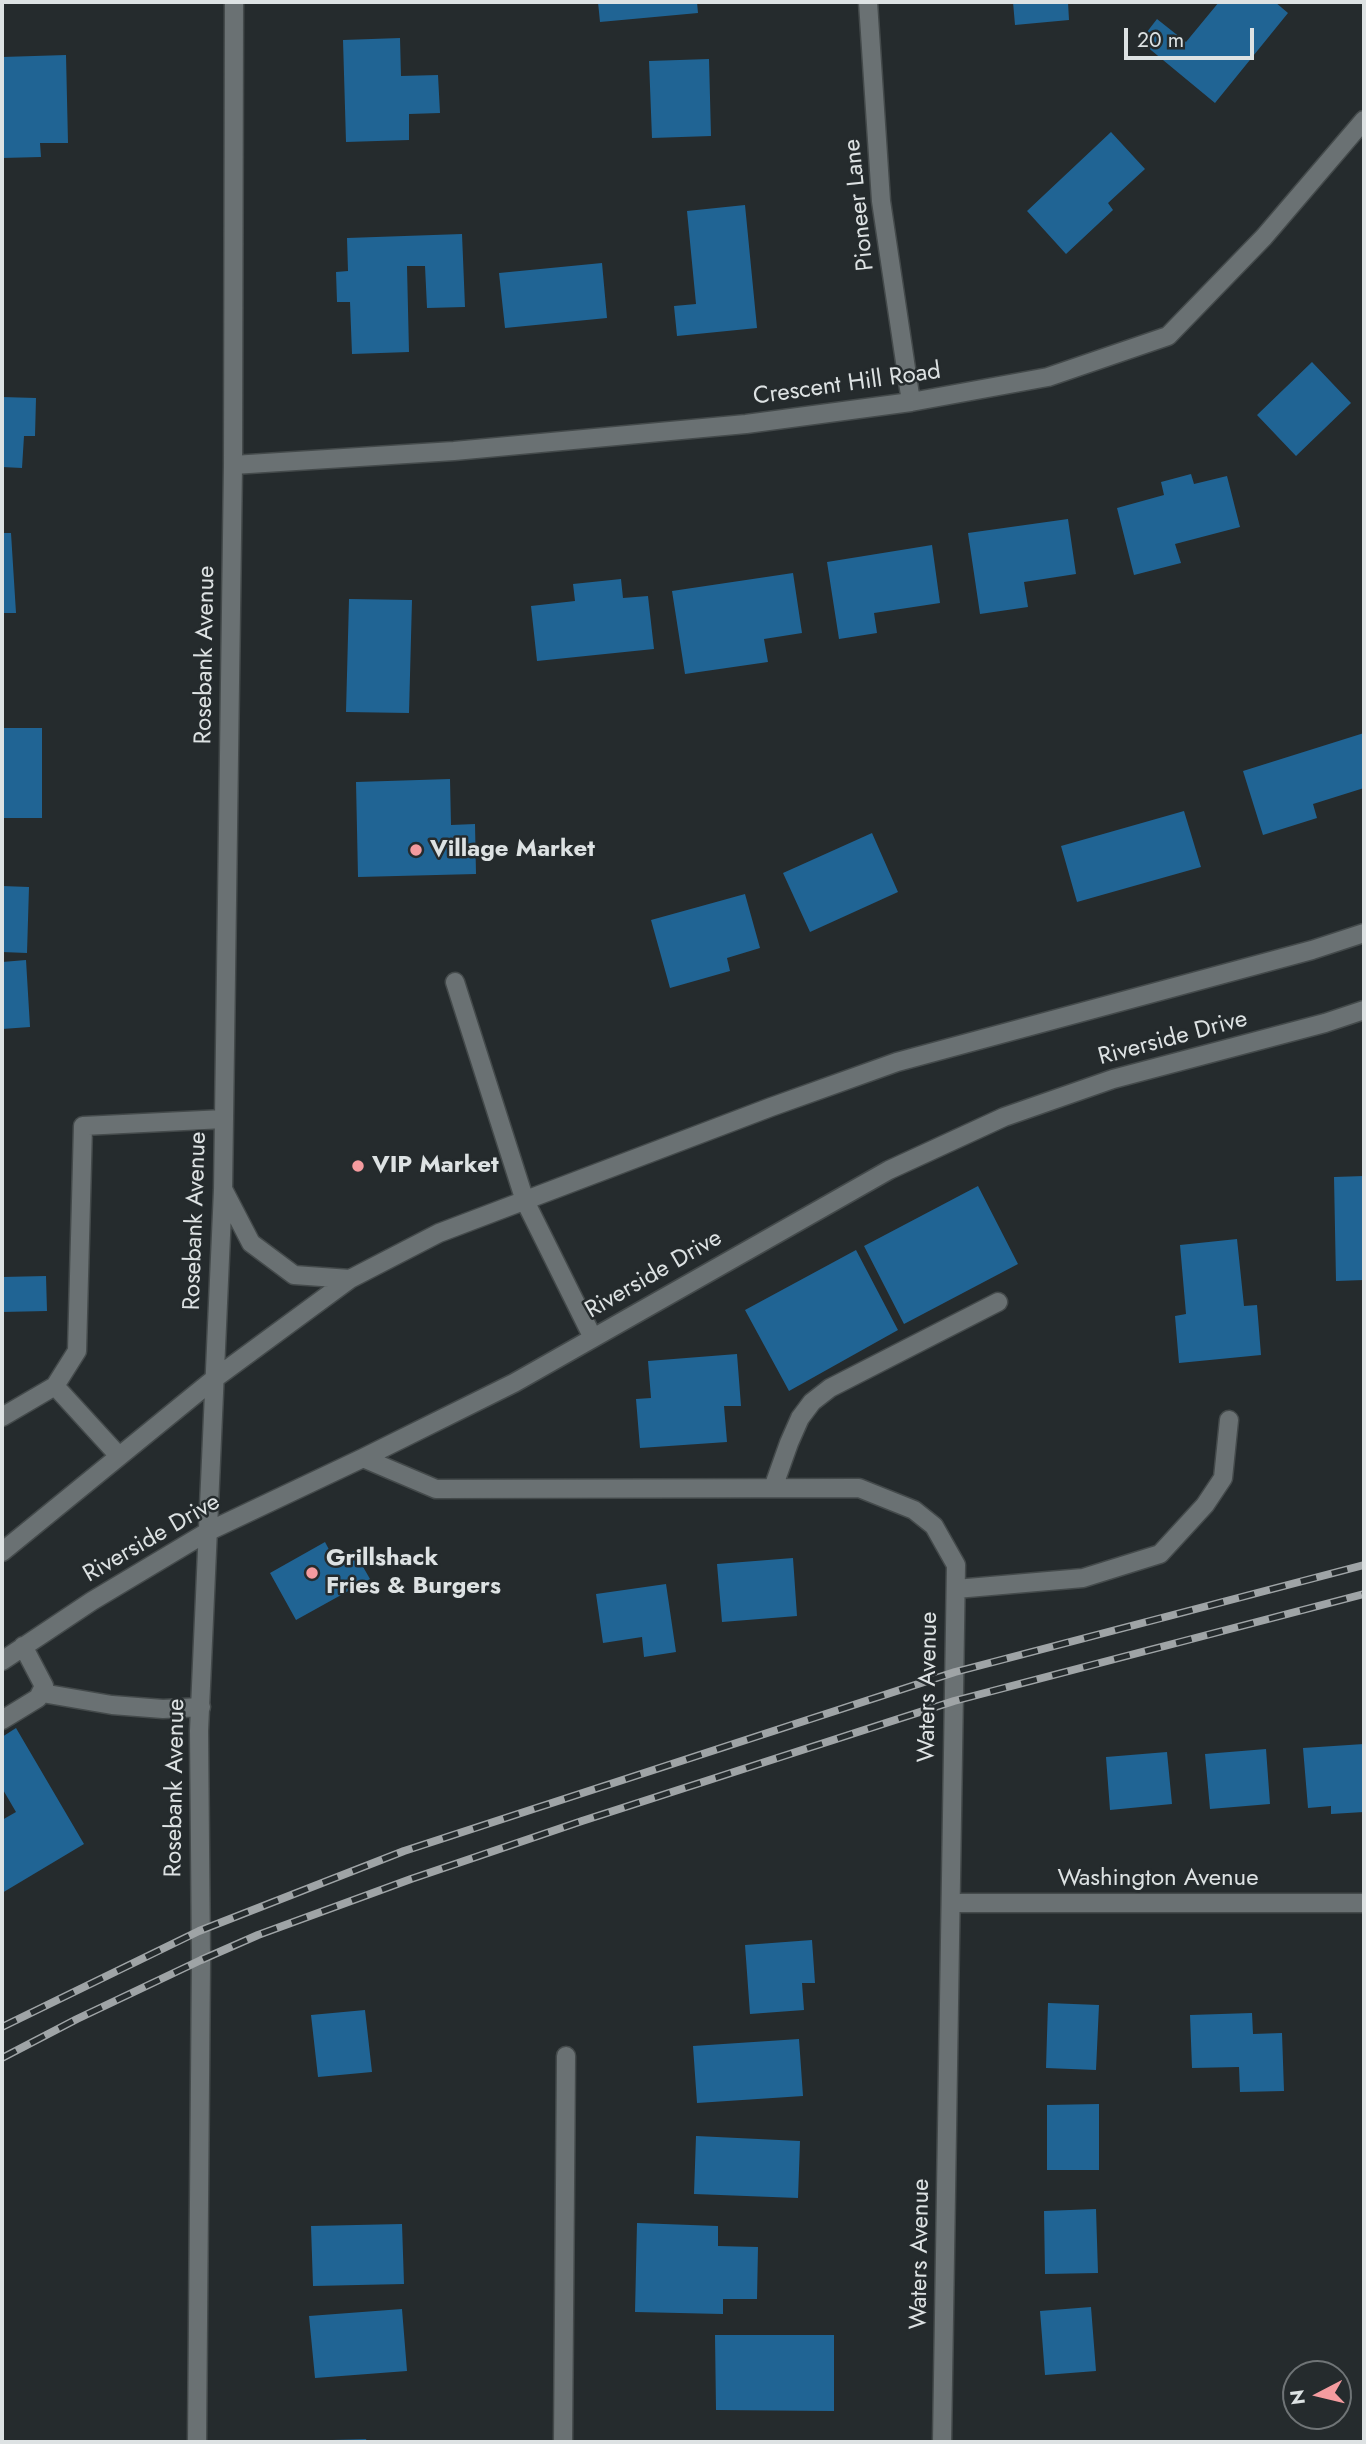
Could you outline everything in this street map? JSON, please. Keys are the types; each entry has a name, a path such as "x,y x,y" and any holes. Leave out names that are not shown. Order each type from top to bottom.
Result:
{"street":[{"name":"Rosebank Avenue","path":"197,2442 201,1707 223,1190 233,465 234,2"},
{"name":"Pioneer Lane","path":"868,2 881,201 911,402"},
{"name":"Crescent Hill Road","path":"233,465 510,446 746,424 911,402 1048,377 1168,336 1264,237 1364,120"},
{"name":"Riverside Drive","path":"2,1552 214,1379 350,1279 439,1233 897,1062 1311,950 1364,933"},
{"path":"455,982 525,1201 593,1338"},
{"name":"Riverside Drive","path":"2,1661 92,1601 209,1531 514,1383 889,1170 1004,1117 1113,1079 1325,1023 1364,1010"},
{"path":"2,1417 55,1386 77,1352 83,1126 224,1119"},
{"path":"223,1190 251,1243 294,1275 350,1279"},
{"path":"773,1488 800,1418 812,1402 830,1388 998,1302"},
{"path":"55,1386 119,1456"},
{"path":"956,1589 1083,1578 1160,1554 1205,1505 1223,1478 1229,1420"},
{"name":"Waters Avenue","path":"363,1458 436,1489 859,1488 914,1510 934,1526 956,1565 942,2442"},
{"path":"2,1720 38,1698 44,1686 23,1646"},
{"path":"42,1693 112,1705 163,1709 201,1707"},
{"name":"Washington Avenue","path":"951,1903 1364,1903"},
{"path":"563,2442 566,2056"}],"building":[{"path":"598,2 697,2 698,13 600,22"},
{"path":"1013,2 1068,2 1069,20 1015,25"},
{"path":"1219,2 1275,2 1288,13 1215,103 1140,41 1157,19 1186,42"},
{"path":"400,38 401,76 438,75 440,113 409,114 409,140 346,142 343,40"},
{"path":"66,55 68,143 40,143 41,157 2,158 2,57"},
{"path":"709,59 711,136 652,138 649,61"},
{"path":"1111,132 1145,169 1108,203 1113,210 1066,254 1027,211"},
{"path":"745,205 757,328 677,336 674,306 696,304 687,211"},
{"path":"462,234 465,307 427,308 425,266 407,266 409,352 352,354 350,302 337,302 336,272 348,271 347,238"},
{"path":"602,263 607,318 505,328 499,273"},
{"path":"1312,362 1351,403 1296,456 1257,415"},
{"path":"2,397 36,398 35,436 24,436 22,468 2,467"},
{"path":"1191,474 1194,484 1227,476 1240,527 1175,544 1181,563 1134,575 1117,508 1164,495 1161,482"},
{"path":"1068,519 1076,574 1024,582 1028,607 980,614 968,533"},
{"path":"2,533 11,533 16,613 2,613"},
{"path":"932,545 940,603 874,613 877,633 839,639 827,562"},
{"path":"793,573 802,633 764,639 768,662 685,674 672,591"},
{"path":"621,579 623,598 648,596 654,649 537,661 531,606 575,601 573,584"},
{"path":"349,599 412,600 409,713 346,712"},
{"path":"2,728 42,728 42,818 2,818"},
{"path":"1364,733 1364,788 1313,804 1317,818 1263,835 1243,771"},
{"name":"Village Market","path":"450,779 451,825 475,824 476,874 358,877 356,782"},
{"path":"1184,811 1201,867 1077,902 1061,846"},
{"path":"872,833 898,892 810,932 783,873"},
{"path":"2,886 29,887 27,953 2,952"},
{"path":"745,894 760,948 727,958 730,971 670,988 651,920"},
{"path":"26,960 30,1027 2,1029 2,962"},
{"path":"1364,1176 1364,1280 1336,1281 1334,1177"},
{"path":"978,1186 1018,1264 904,1324 864,1246"},
{"path":"1237,1239 1244,1306 1257,1305 1261,1355 1179,1363 1175,1316 1186,1314 1180,1245"},
{"path":"856,1250 898,1330 789,1391 745,1310"},
{"path":"46,1276 47,1311 2,1312 2,1277"},
{"path":"737,1354 741,1406 724,1406 727,1442 640,1448 636,1399 651,1398 648,1361"},
{"path":"325,1542 335,1561 354,1551 370,1579 296,1620 270,1573"},
{"path":"793,1558 797,1616 722,1622 717,1564"},
{"path":"666,1584 676,1652 644,1657 642,1637 603,1643 596,1594"},
{"path":"16,1728 84,1844 2,1893 2,1820 16,1812 2,1788 2,1737"},
{"path":"1364,1744 1364,1812 1331,1814 1331,1806 1308,1808 1303,1748"},
{"path":"1266,1749 1270,1804 1210,1809 1205,1754"},
{"path":"1167,1752 1172,1804 1110,1810 1106,1757"},
{"path":"812,1940 815,1983 802,1983 804,2010 750,2014 745,1945"},
{"path":"1048,2003 1099,2005 1096,2070 1046,2068"},
{"path":"365,2010 372,2072 318,2077 311,2015"},
{"path":"1252,2013 1253,2034 1282,2033 1284,2091 1240,2092 1239,2067 1192,2068 1190,2015"},
{"path":"799,2039 803,2096 697,2103 693,2046"},
{"path":"1099,2104 1099,2170 1047,2170 1047,2105"},
{"path":"696,2136 800,2141 798,2198 694,2194"},
{"path":"1096,2209 1098,2273 1045,2274 1044,2211"},
{"path":"637,2223 718,2226 718,2246 758,2247 757,2299 723,2299 723,2314 635,2312"},
{"path":"402,2224 404,2284 313,2286 311,2226"},
{"path":"1091,2307 1096,2371 1045,2375 1040,2311"},
{"path":"402,2309 407,2371 315,2378 309,2316"},
{"path":"715,2335 834,2335 834,2411 716,2410"},
{"path":"366,2439 367,2442 332,2442 332,2440"}],"railway":[{"path":"2,2027 199,1931 404,1851 955,1672 1364,1565"},
{"path":"2,2058 77,2019 258,1935 411,1879 954,1701 1364,1594"}],"place":[{"name":"Village Market","path":"416,850"},
{"name":"VIP Market","path":"358,1166"},
{"name":"Grillshack Fries & Burgers","path":"312,1573"}]}
